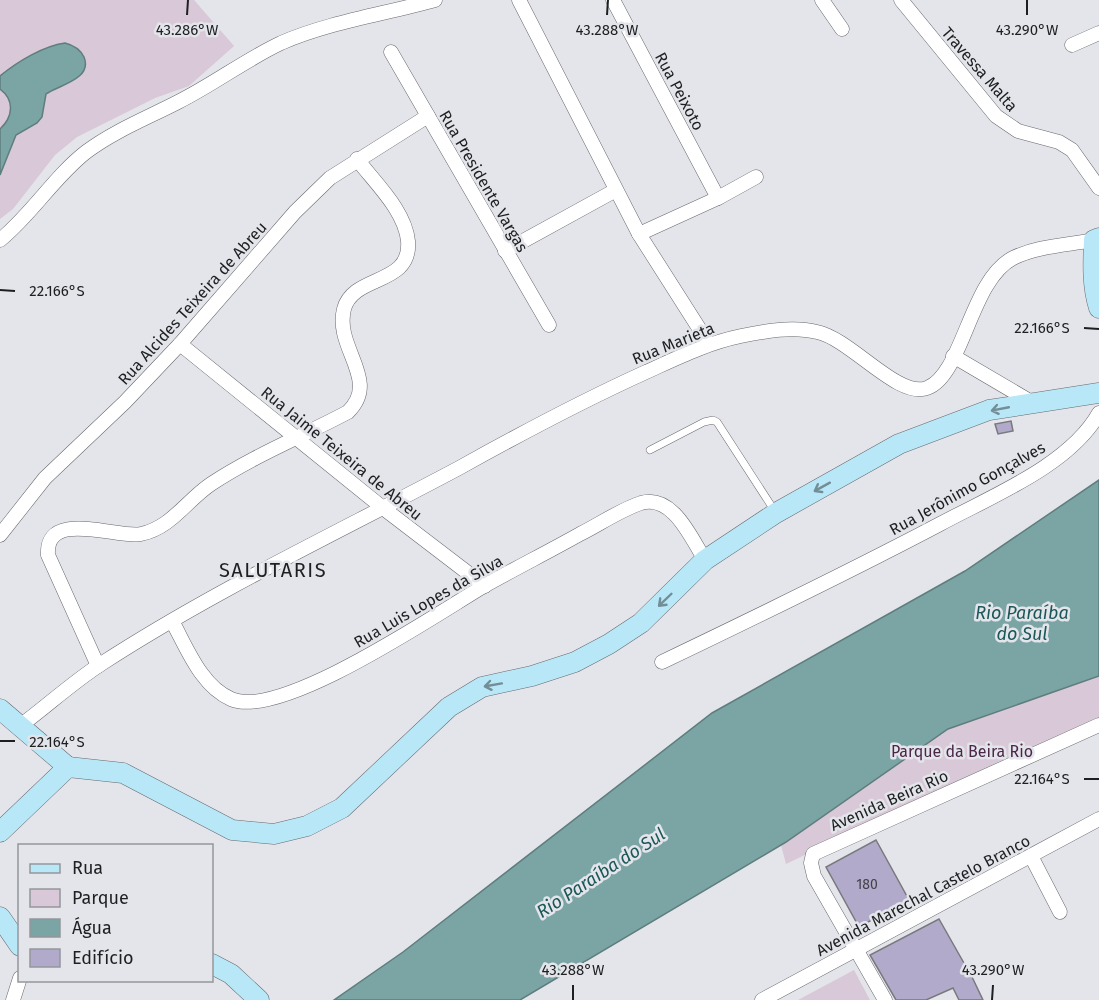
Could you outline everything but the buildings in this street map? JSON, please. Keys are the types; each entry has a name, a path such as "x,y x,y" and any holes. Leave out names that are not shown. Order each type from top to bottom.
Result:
{"main road":[{"path":"1096,239 1093,281 1099,308"},
{"path":"0,709 68,767 123,773 232,830 274,834 291,831 342,808 449,707 464,696 482,687 532,676 574,662 609,644 641,623 705,560 776,513 883,453 931,430 989,411 1099,393"},
{"path":"0,832 68,767"},
{"path":"0,917 18,945"},
{"path":"0,946 18,948"},
{"path":"213,965 231,974 253,994"}],"street":[{"path":"0,240 20,224 85,153 112,135 180,101 248,59 284,42 390,10 435,0"},
{"path":"519,0 639,234 709,344"},
{"name":"Rua Peixoto","path":"613,0 718,198"},
{"path":"822,0 842,29"},
{"name":"Travessa Malta","path":"901,0 996,116 1018,131 1059,142 1072,150 1099,188"},
{"path":"1072,45 1099,33"},
{"name":"Rua Presidente Vargas","path":"391,52 549,326"},
{"name":"Rua Alcides Teixeira de Abreu","path":"0,535 45,478 125,402 180,344 295,212 330,178 428,116"},
{"path":"98,666 48,555 47,548 56,535 80,527 129,535 156,529 175,516 209,485 348,412 357,403 362,392 360,379 343,335 344,308 349,296 360,288 389,277 400,268 406,255 408,240 394,207 357,159"},
{"path":"639,234 718,198 756,177"},
{"path":"505,251 616,190"},
{"name":"Rua Marieta","path":"20,726 98,666 172,621 608,389 709,344 770,330 818,332 836,339 860,354 905,388 918,390 930,388 939,380 953,357 977,304 1001,267 1014,258 1096,239"},
{"name":"Rua Jaime Teixeira de Abreu","path":"180,344 383,508 485,586"},
{"path":"953,357 1033,403"},
{"name":"Rua Jerônimo Gonçalves","path":"663,662 839,578 1050,462 1071,447 1099,413"},
{"name":"Rua Luis Lopes da Silva","path":"172,621 197,666 212,686 232,700 261,701 328,676 380,650 485,586 646,501 659,503 675,514 705,560"},
{"name":"Avenida Beira Rio","path":"855,948 814,876 811,857 820,848 1099,725"},
{"name":"Avenida Marechal Castelo Branco","path":"762,1000 855,948 1099,819"},
{"path":"1031,856 1060,912"},
{"path":"855,948 885,1000"},
{"path":"13,1000 19,982"}],"lane":[{"path":"650,450 704,422 713,420 717,422 776,513"}],"green space":[{"path":"0,0 194,0 234,46 189,86 155,98 77,137 55,155 13,209 0,219"},
{"name":"Parque da Beira Rio","path":"1099,676 1099,720 1000,761 786,864 781,845 948,729"},
{"path":"854,970 870,1000 798,1000"}],"water":[{"path":"65,43 82,54 84,71 73,80 46,94 42,117 37,123 16,135 0,175 0,129 10,114 10,103 0,89 0,76 31,55 48,47"},
{"name":"Rio Paraíba do Sul","path":"1099,480 1099,676 948,729 786,842 520,1000 334,1000 403,952 712,713 965,571"}],"district":[{"name":"SALUTARIS","path":"273,570"}]}
